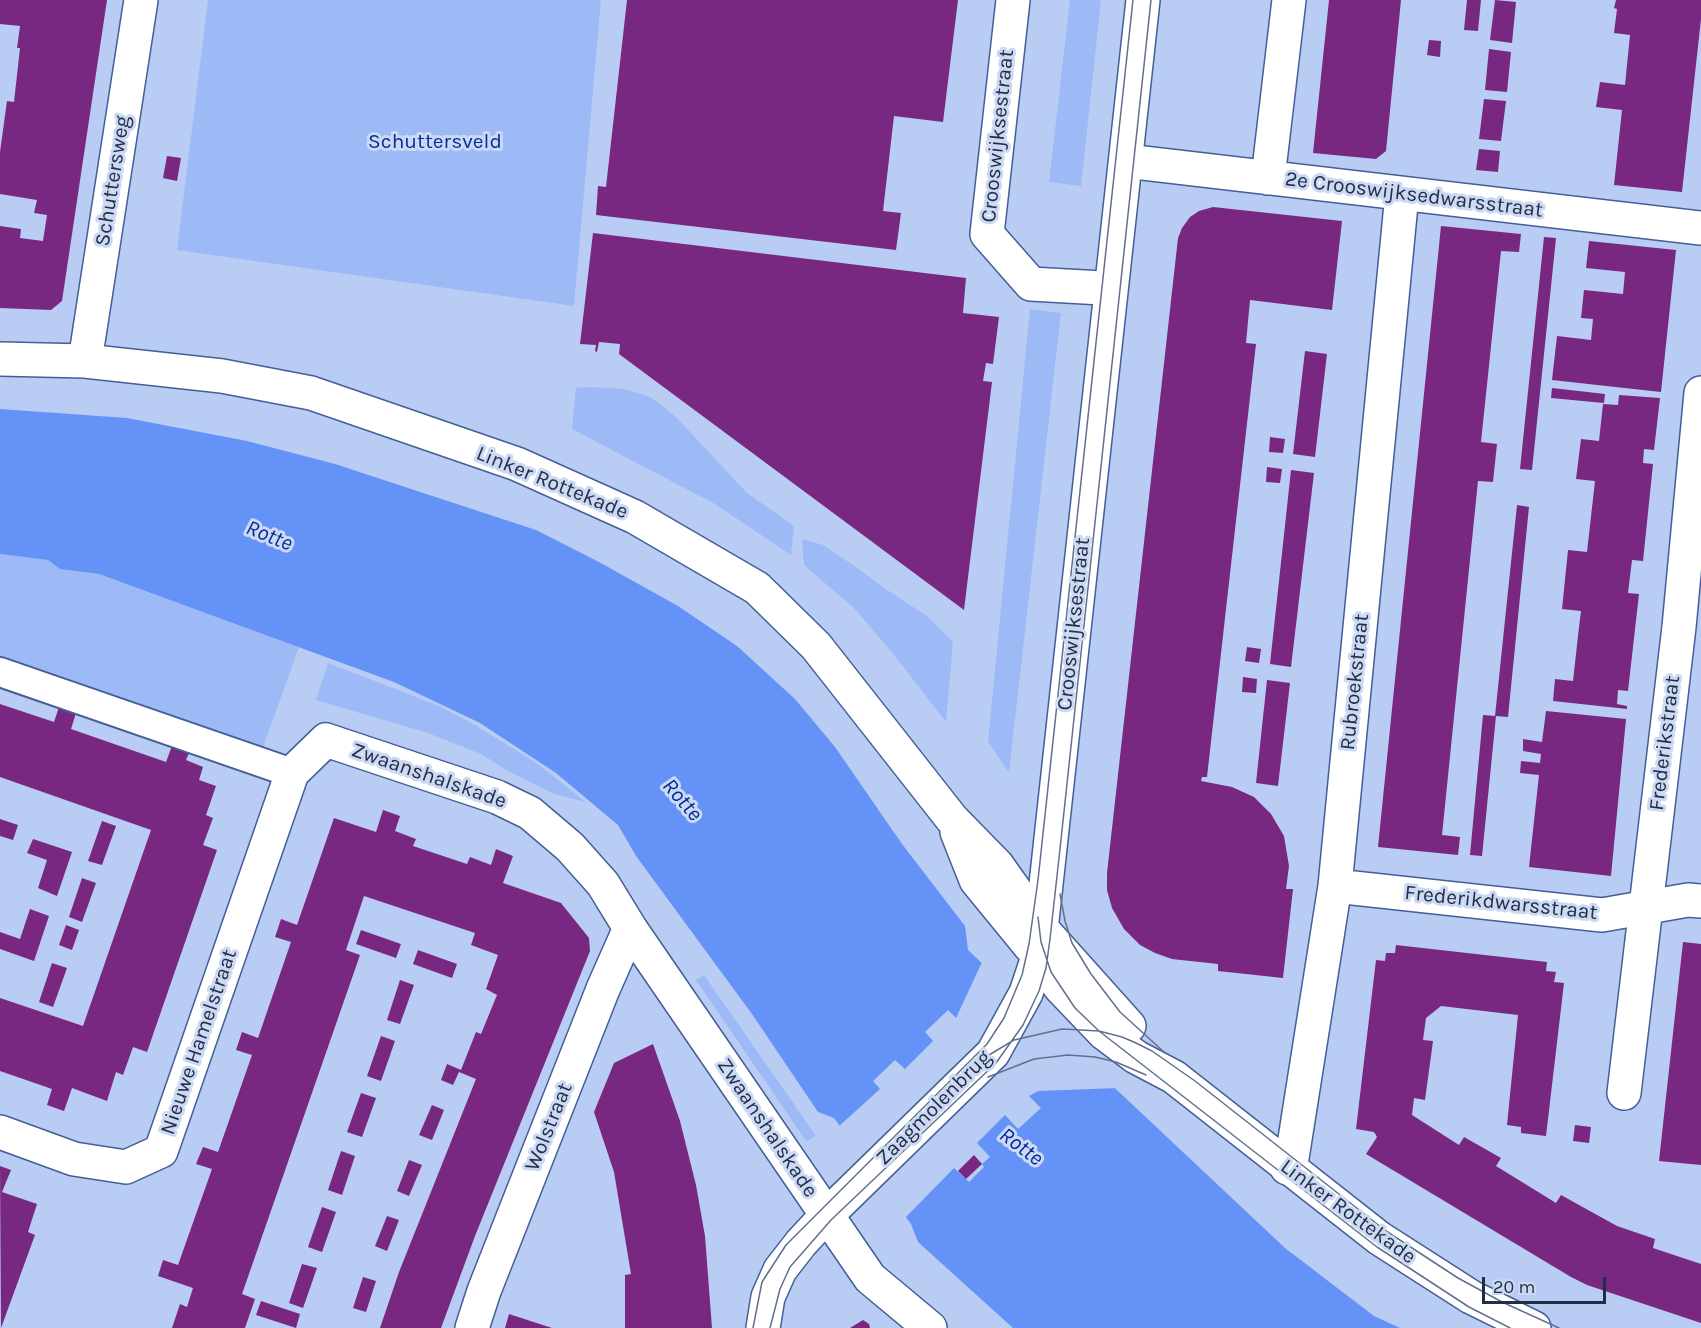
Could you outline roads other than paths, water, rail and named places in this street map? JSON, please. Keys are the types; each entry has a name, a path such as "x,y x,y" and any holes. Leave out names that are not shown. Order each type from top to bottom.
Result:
{"street":[{"name":"Schuttersweg","path":"85,361 141,0"},
{"name":"Crooswijksestraat","path":"1013,0 987,234 1031,284 1102,288 1110,291"},
{"name":"Crooswijksestraat","path":"1040,944 1143,0"},
{"path":"1268,178 1289,0"},
{"name":"2e Crooswijksedwarsstraat","path":"1126,161 1701,228"},
{"name":"Rubroekstraat","path":"1287,1168 1292,1158 1335,886 1402,194"},
{"name":"Linker Rottekade","path":"0,360 85,361 222,376 311,393 517,464 635,517 757,588 816,646 952,819 976,880 1040,944 1060,987 1104,1033 1136,1057 1174,1077 1379,1238 1472,1297 1534,1328"},
{"name":"Frederikstraat","path":"1624,1093 1646,908 1690,628 1701,393"},
{"path":"0,672 292,773"},
{"name":"Zwaanshalskade","path":"292,773 326,740 497,797 530,813 570,847 603,884 630,928 870,1278 930,1328"},
{"name":"Nieuwe Hamelstraat","path":"0,1132 74,1159 126,1167 161,1151 292,773"},
{"name":"Frederikdwarsstraat","path":"1335,886 1602,915 1688,900 1701,901"},
{"name":"Wolstraat","path":"472,1328 484,1291 603,989 630,928"},
{"name":"Zaagmolenbrug","path":"763,1328 768,1297 780,1270 801,1243 867,1175 993,1053 1026,993 1040,944"}],"water":[{"name":"Rotte","path":"0,409 127,418 247,441 335,464 536,530 678,606 737,646 795,699 835,747 902,844 965,926 968,950 1285,1248 1374,1316 1400,1328 1013,1328 918,1242 911,1224 834,1118 818,1112 752,1014 636,856 618,825 556,773 480,723 394,682 99,574 60,569 48,560 0,554"}],"tram line":[{"path":"753,1328 762,1282 786,1245 987,1044 1004,1018 1022,975 1038,880 1133,0"},
{"path":"770,1328 780,1289 790,1267 831,1220 996,1063 1023,1025 1039,991 1046,968 1151,0"},
{"path":"1060,894 1072,943 1091,974 1120,1012 1164,1052"},
{"path":"1038,917 1041,942 1051,972 1075,1008 1099,1031 1377,1247 1469,1307 1510,1328"},
{"path":"974,1064 1014,1040 1062,1029 1099,1031 1136,1043 1152,1051 1195,1081 1386,1231 1458,1278 1502,1302 1559,1328"},
{"path":"988,1077 1034,1059 1068,1055 1095,1057 1116,1062 1146,1075"}],"park label":[{"name":"Schuttersveld","path":"435,142"}]}
